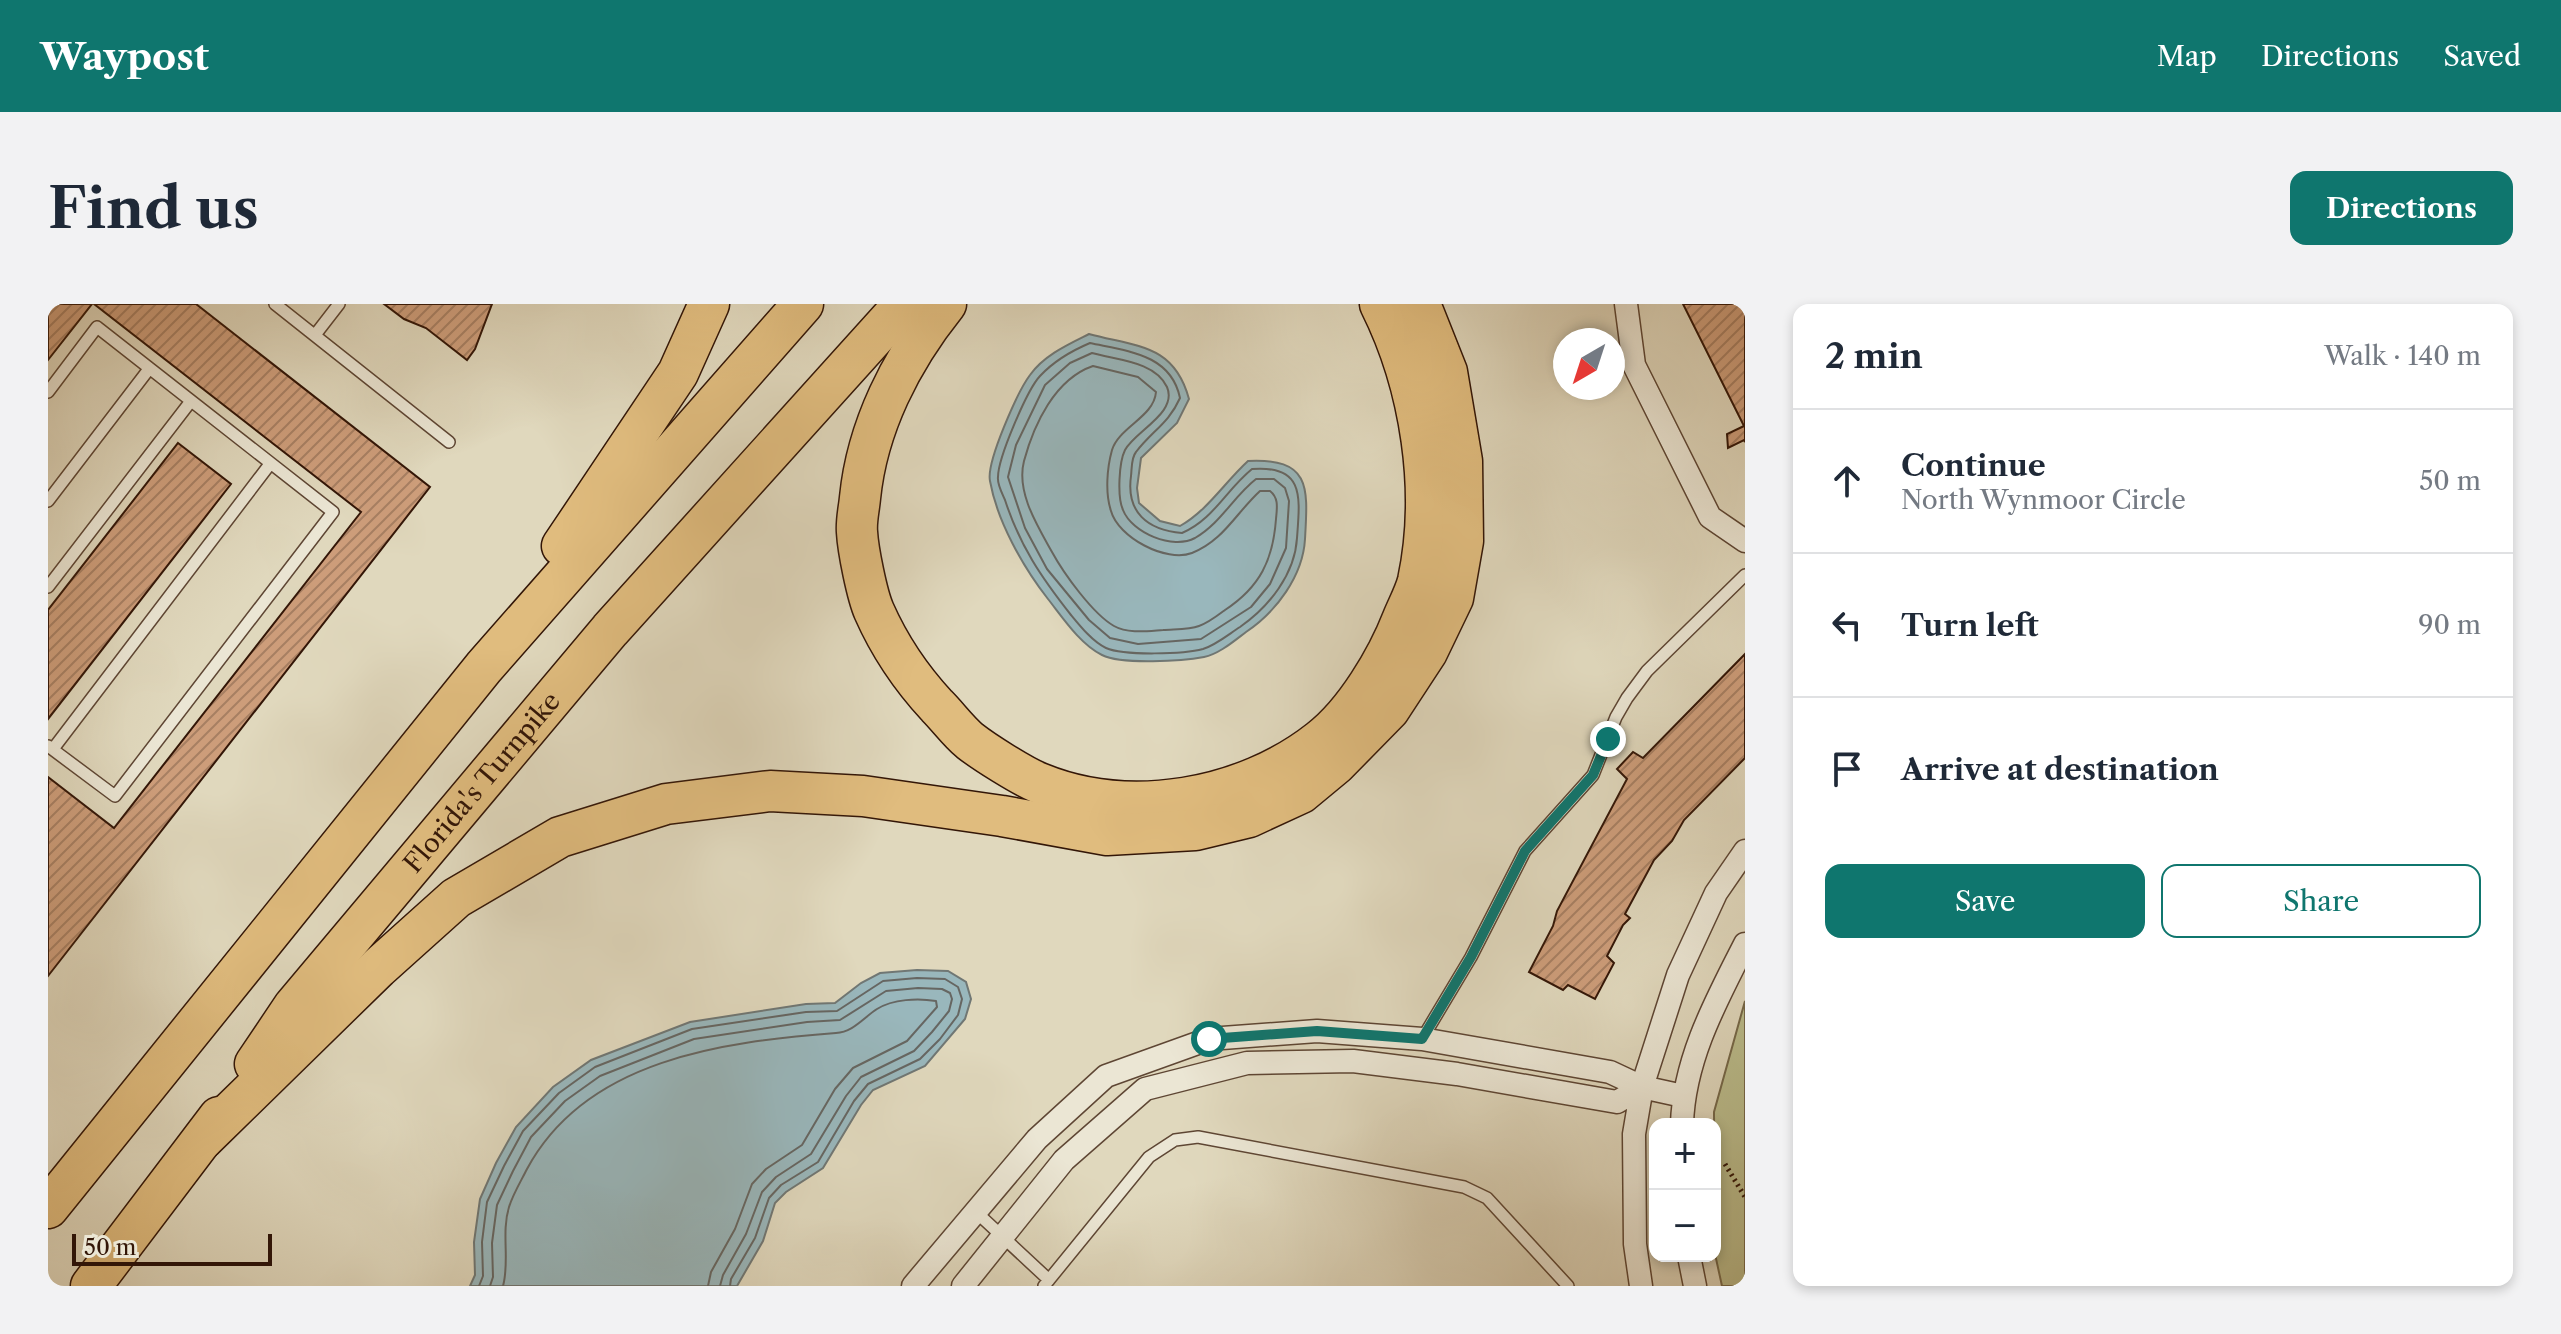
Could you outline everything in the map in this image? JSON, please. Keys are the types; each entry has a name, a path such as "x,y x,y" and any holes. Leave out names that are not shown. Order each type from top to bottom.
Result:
{"highway":[{"path":"484,667 678,373 709,304"},
{"path":"48,1208 484,667 803,304"},
{"name":"Florida's Turnpike","path":"91,1286 203,1139 294,1006 610,630 904,304"},
{"path":"946,304 890,390 864,461 856,530 872,609 917,685 970,741 1038,783 1103,801 1160,802 1229,788 1276,768 1322,739 1367,688 1396,636 1417,583 1425,518 1422,450 1411,383 1380,304"},
{"path":"203,1139 378,968 456,898 560,837 666,804 770,791 863,796 1107,835 1195,830 1249,817 1301,793 1336,764 1389,710 1427,652 1453,598 1463,541 1462,461 1447,372 1420,304"}],"street":[{"path":"1626,304 1634,365 1703,504 1710,517 1745,541"},
{"path":"1641,1286 1635,1244 1634,1134 1642,1087 1678,975 1716,893 1745,851"},
{"path":"1682,1118 1683,1096 1707,1016 1745,944"},
{"path":"913,1286 1037,1139 1106,1076 1209,1039 1317,1031 1422,1039 1610,1072 1642,1087 1683,1096"},
{"path":"963,1286 1064,1160 1145,1089 1247,1063 1353,1061 1457,1074 1617,1102 1642,1087"},
{"path":"1690,1262 1695,1286"}],"lane":[{"path":"275,304 449,442"},
{"path":"315,335 339,304"},
{"path":"48,392 97,327 333,512 115,796 50,747 270,464"},
{"path":"48,501 149,369"},
{"path":"48,587 191,401"},
{"path":"1422,1039 1471,957 1525,851 1593,775 1627,698 1647,671 1745,575"},
{"path":"975,1211 1046,1283 1149,1157 1175,1140 1198,1137 1478,1192 1568,1286"}],"path":[{"path":"1725,1164 1745,1197"}],"green space":[{"path":"1745,1001 1745,1286 1722,1286 1717,1262 1721,1262 1721,1118 1714,1118"}],"water":[{"path":"1089,334 1138,346 1163,358 1174,367 1189,399 1177,423 1141,458 1137,488 1139,503 1160,521 1180,526 1190,520 1248,461 1284,465 1301,479 1306,504 1305,539 1293,579 1268,614 1210,655 1182,660 1138,661 1111,658 1094,650 1072,630 1039,586 1012,543 998,512 990,472 998,443 1018,396 1042,362"},
{"path":"948,971 966,982 971,999 965,1019 925,1066 873,1090 823,1168 786,1192 775,1203 763,1241 737,1286 470,1286 475,1275 474,1242 480,1199 496,1163 516,1127 553,1087 591,1060 690,1022 806,1004 835,1003 880,973"}],"building":[{"path":"48,304 92,304 48,360"},
{"path":"94,304 196,304 430,487 48,976 48,777 114,828 361,512"},
{"path":"384,304 492,304 475,349 467,360 426,328 404,319"},
{"path":"1683,304 1745,304 1745,442 1728,448 1727,434 1744,426"},
{"path":"178,443 231,484 48,719 48,610"},
{"path":"1745,654 1745,758 1684,820 1672,841 1654,860 1625,914 1630,918 1607,956 1614,963 1595,999 1568,985 1563,990 1529,972 1553,926 1557,911 1627,779 1617,769 1633,752 1643,758"}],"route":[{"path":"1209,1039 1317,1031 1422,1039 1471,957 1525,851 1593,775 1608,739"}]}
